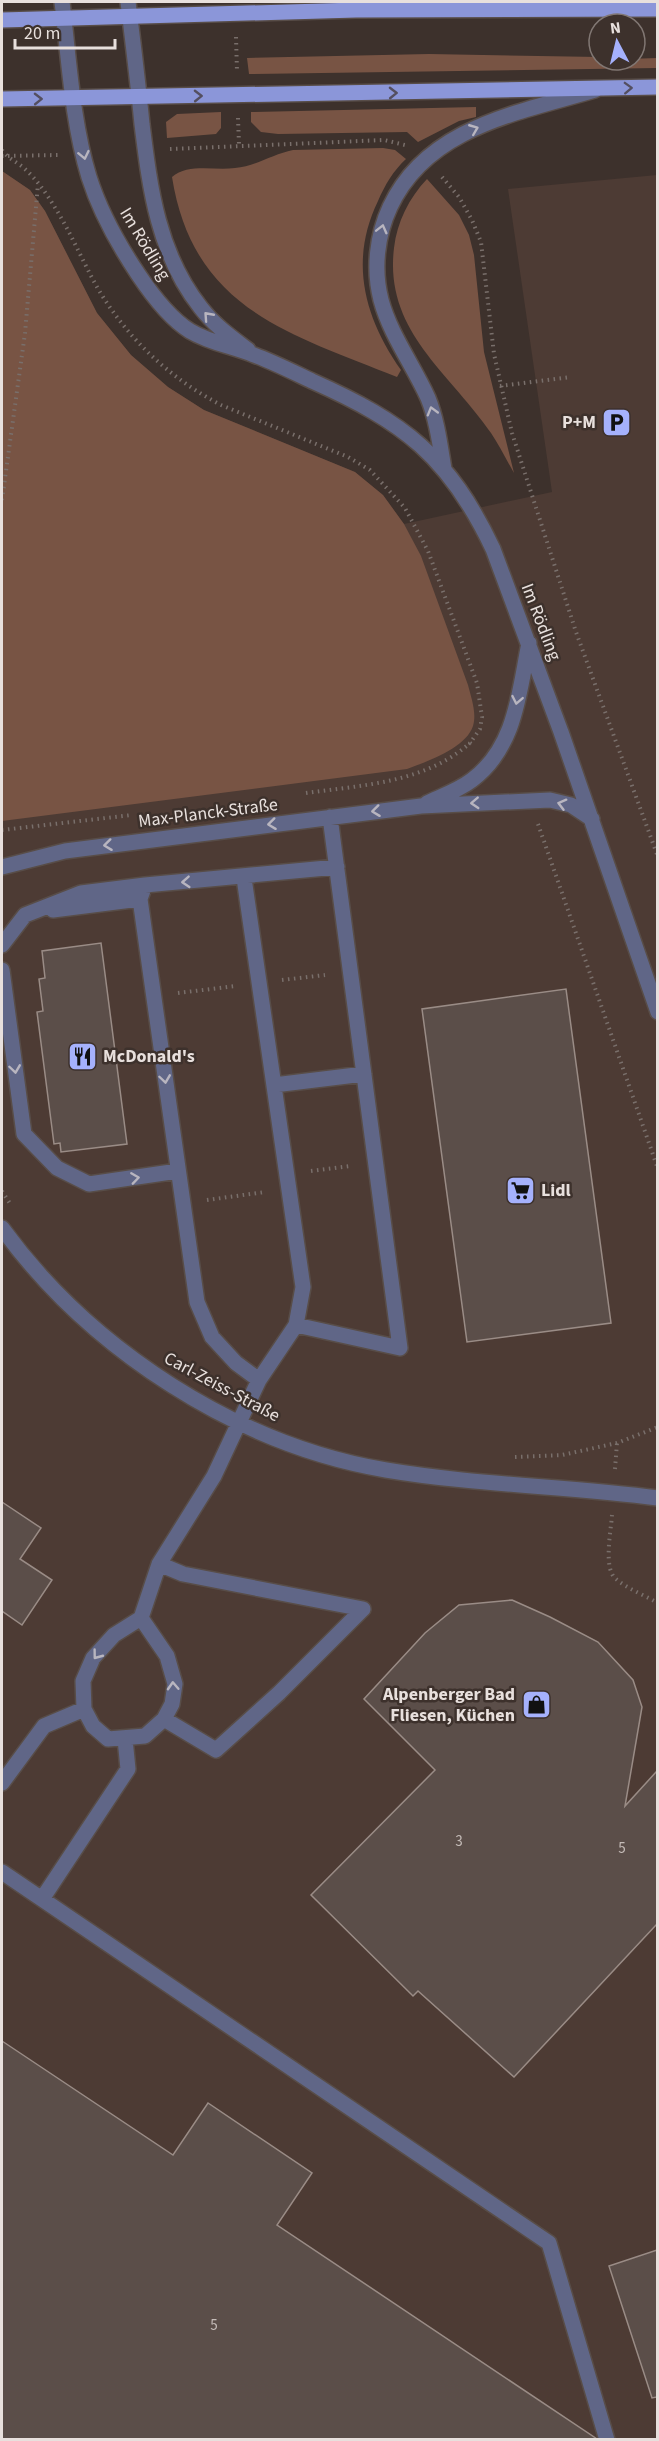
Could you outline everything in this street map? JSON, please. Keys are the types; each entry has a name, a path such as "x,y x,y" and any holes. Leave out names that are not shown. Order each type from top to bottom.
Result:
{"main road":[{"path":"2,20 64,18 129,9 657,9"},
{"path":"2,99 657,87"}],"street":[{"name":"Im Rödling","path":"62,2 74,98 84,154 99,204 114,235 150,292 189,331 220,346 252,354 356,400 391,420 417,440 444,469 481,525 529,643 592,819 657,1012"},
{"name":"Im Rödling","path":"129,9 154,210 172,260 200,307 220,329 252,354"},
{"path":"444,469 429,400 381,300 377,273 383,222 398,189 423,159 444,143 467,132 523,112 599,89"},
{"name":"Max-Planck-Straße","path":"421,806 471,781 496,758 507,740 514,717 529,643"},
{"name":"Max-Planck-Straße","path":"2,867 65,851 421,806 550,800 571,806 592,819"},
{"path":"296,1325 400,1348 330,817"},
{"path":"2,945 26,915 81,893 142,892 337,867"},
{"path":"141,1618 167,1656 175,1684 172,1704 164,1719 145,1736 108,1739 93,1726 84,1709 83,1681 93,1658 114,1635 141,1618 159,1564 213,1476 259,1380 296,1325 303,1287 244,878"},
{"path":"142,892 197,1302 212,1337 236,1363 259,1380"},
{"path":"2,970 24,1134 57,1168 89,1184 178,1171"},
{"path":"274,1086 364,1074"},
{"name":"Carl-Zeiss-Straße","path":"2,1228 40,1277 99,1334 166,1382 238,1422 312,1451 385,1470 657,1498"},
{"path":"159,1564 183,1574 363,1609 279,1693 216,1750 164,1719"},
{"path":"2,1783 44,1726 84,1709"},
{"path":"42,1899 128,1769 125,1739"},
{"path":"2,1872 549,2243 607,2439"}],"path":[{"path":"239,144 384,140 406,146 423,159 459,197 481,242 500,386 512,433 576,632 657,857"},
{"path":"2,500 25,333 38,183"},
{"path":"500,386 571,377"},
{"path":"300,794 390,781 418,774 446,762 470,743 480,729 482,717 477,683 428,551"},
{"path":"470,743 496,758"},
{"path":"530,800 657,1169"},
{"path":"2,831 139,814"},
{"path":"183,1204 376,1162"},
{"path":"533,1458 562,1455 617,1443 657,1427"},
{"path":"613,1494 609,1565 611,1573 616,1579 657,1603"}],"shaded area":[{"path":"429,54 587,57 587,69 249,74 247,58"},
{"path":"647,58 657,58 657,68 647,68"},
{"path":"476,107 476,117 459,121 418,142 407,132 278,134 261,132 251,122 251,112"},
{"path":"221,112 221,128 216,134 167,138 166,122 177,114"},
{"path":"383,148 395,150 406,159 390,178 369,223 364,245 363,267 370,309 388,350 401,370 397,377 283,329 252,310 224,287 201,258 183,222 172,177 186,170 243,167 293,150"},
{"path":"2,171 30,190 45,211 97,313 131,355 168,387 204,410 355,472 383,495 404,524 552,492 508,189 657,175 657,2439 2,2439"},
{"path":"2,171 30,190 45,211 97,313 131,355 168,387 204,410 355,472 383,495 404,524 421,556 468,685 474,721 469,734 462,741 444,753 407,769 2,821"},
{"path":"427,179 459,215 469,235 474,255 484,352 514,473 491,433 423,349 409,327 399,303 394,277 394,248 398,229 405,211"}],"building":[{"name":"McDonald's","path":"101,943 127,1144 61,1152 60,1143 54,1144 37,1012 43,1011 39,979 45,978 42,951"},
{"name":"Lidl","path":"566,989 611,1323 467,1342 422,1009"},
{"path":"2,1502 41,1528 20,1559 52,1580 22,1625 2,1611"},
{"path":"512,1600 598,1642 633,1680 642,1707 625,1806 657,1771 657,1924 514,2077 418,1991 413,1996 311,1895 435,1770 364,1699 425,1633 459,1605"},
{"path":"2,2041 173,2155 208,2103 312,2173 277,2225 597,2439 2,2439"},
{"path":"657,2250 657,2397 652,2398 609,2266"}],"place":[{"name":"P+M","path":"617,422"},
{"name":"McDonald's","path":"82,1056"},
{"name":"Lidl","path":"520,1190"},
{"name":"Alpenberger Bad Fliesen, Küchen","path":"536,1704"}]}
